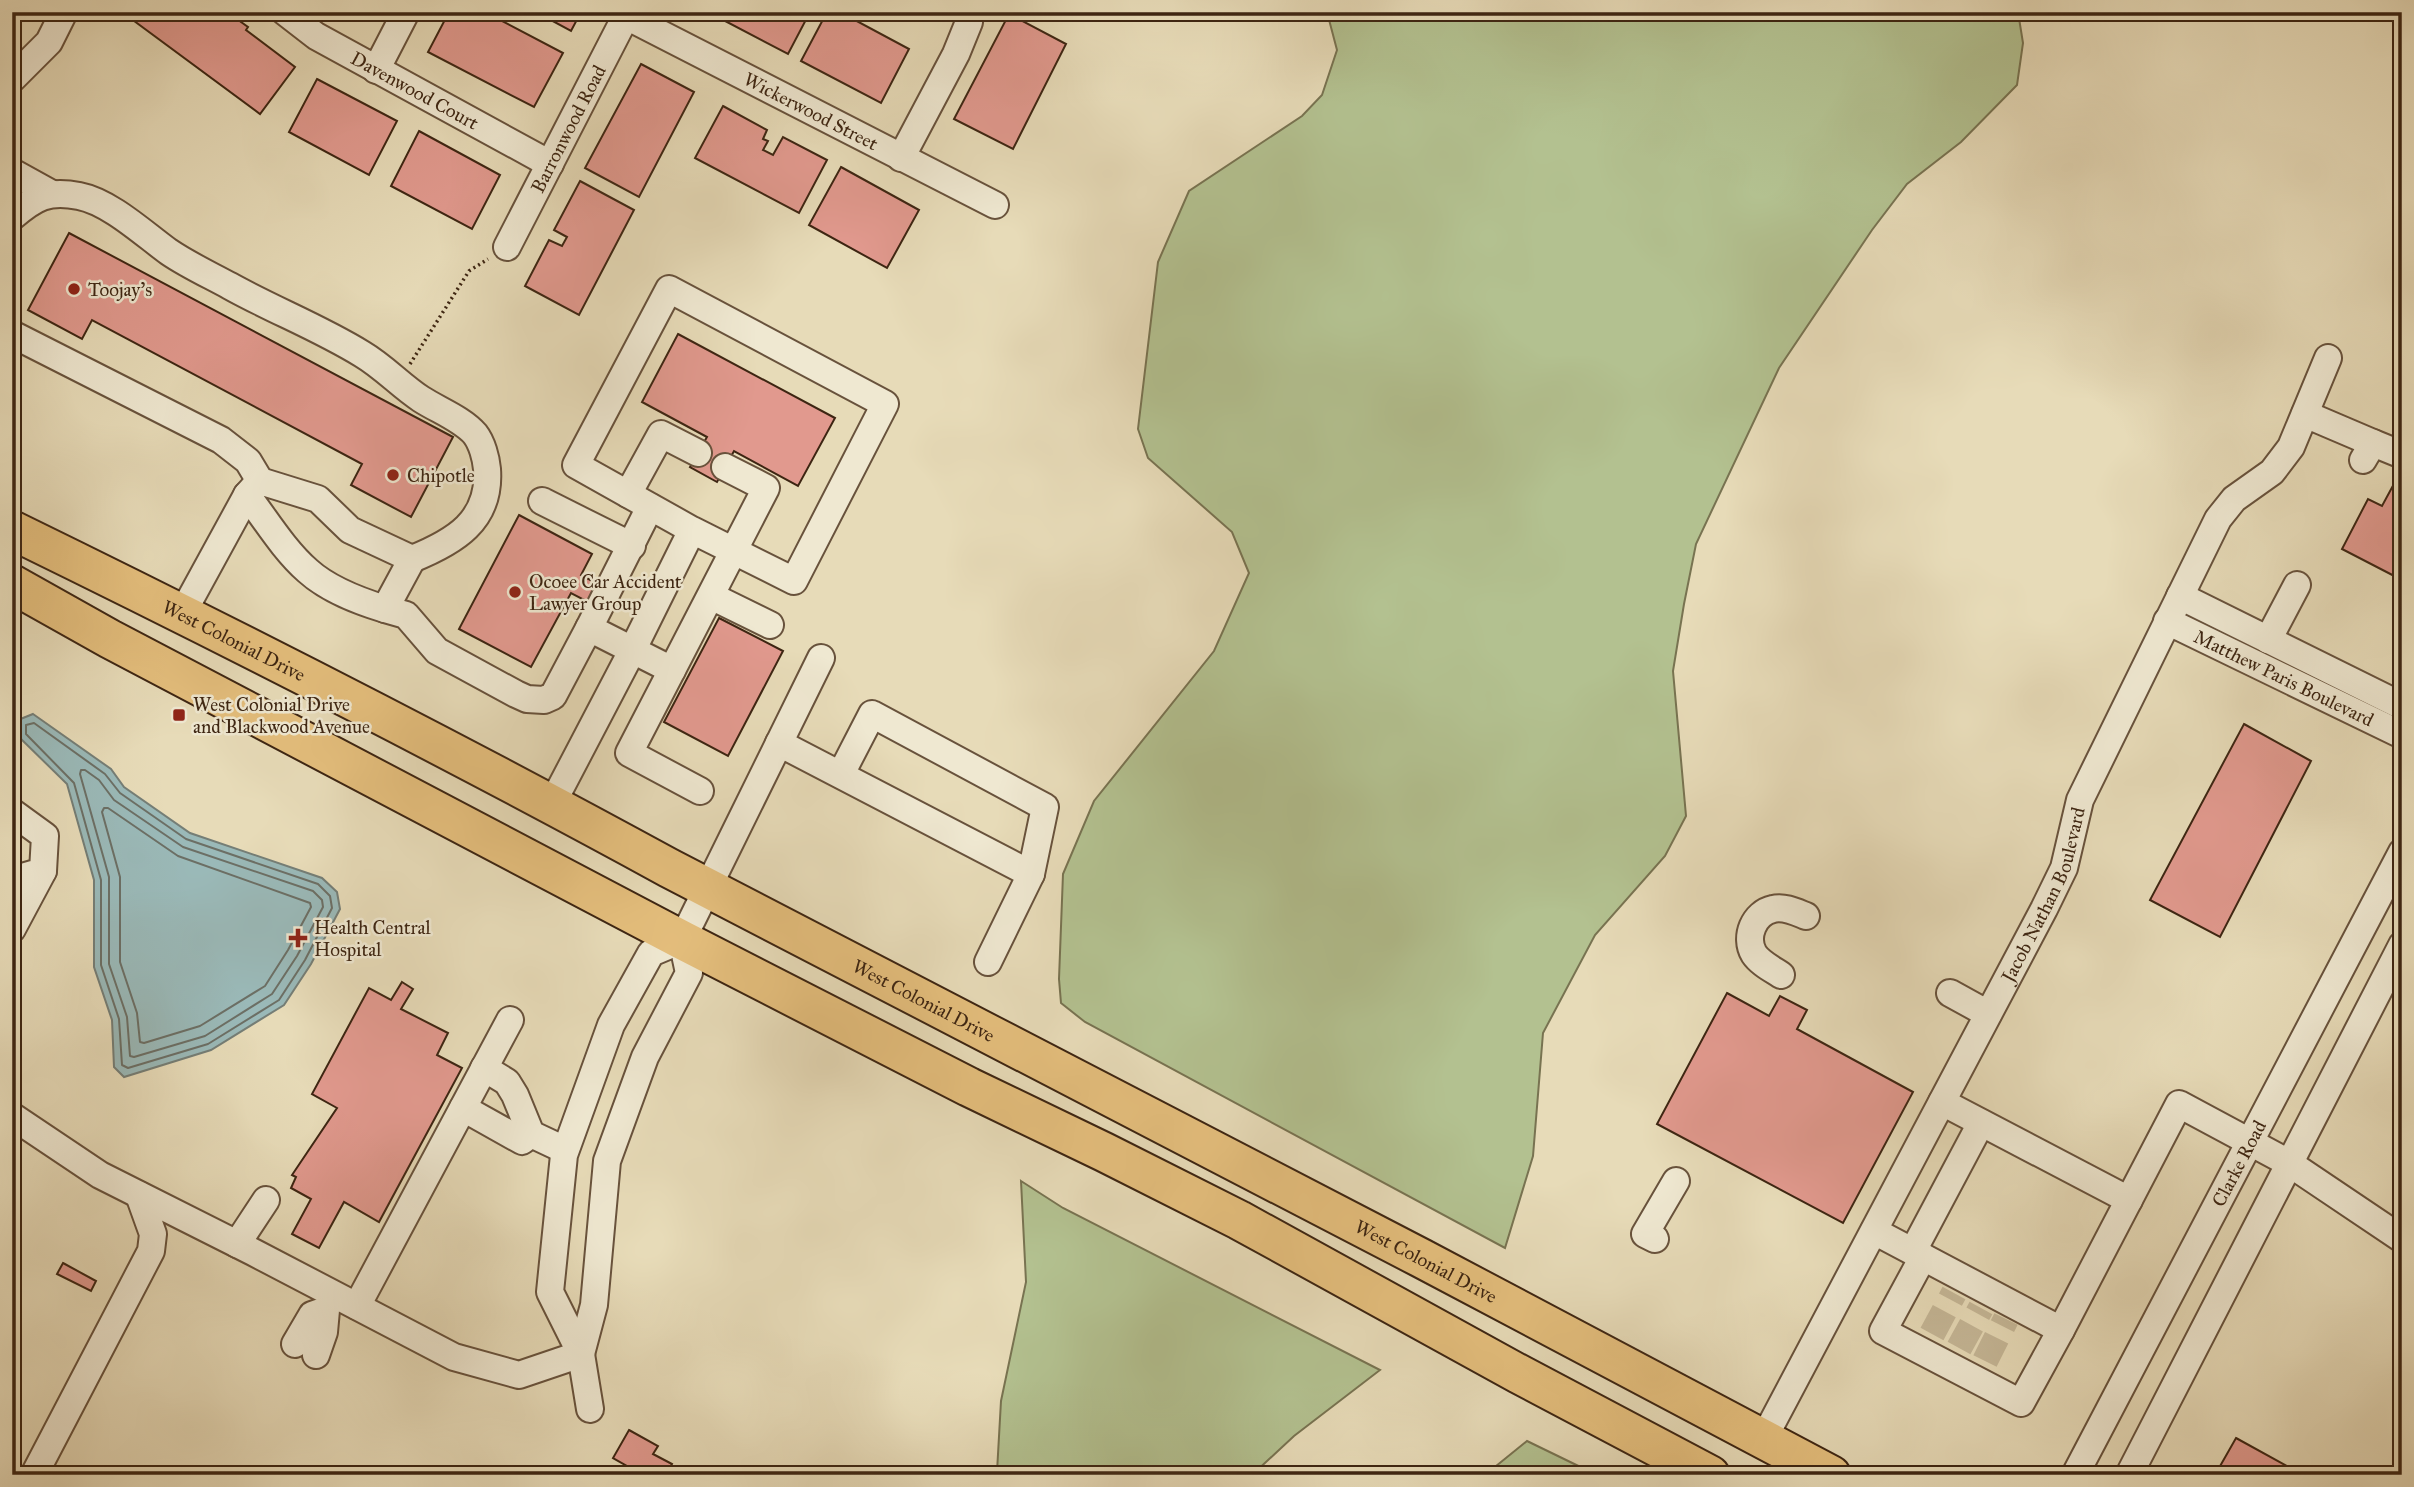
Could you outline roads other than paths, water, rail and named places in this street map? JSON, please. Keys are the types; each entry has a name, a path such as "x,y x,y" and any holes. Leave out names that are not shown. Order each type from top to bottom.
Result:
{"highway":[{"name":"West Colonial Drive","path":"12,530 552,804 1831,1475"},
{"path":"12,584 122,645 682,940 969,1087 1184,1191 1518,1374 1710,1475"},
{"path":"1518,1374 1655,1475"}],"street":[{"path":"12,79 48,42 64,12"},
{"name":"Davenwood Court","path":"285,12 316,36 550,164"},
{"path":"376,70 406,12"},
{"path":"901,158 956,54 969,22 970,12"},
{"name":"Wickerwood Street","path":"627,14 995,205"},
{"name":"Barronwood Road","path":"508,247 627,14"},
{"path":"12,172 50,193 82,197 108,209 170,253 360,353 418,397 475,435 483,449 488,482 479,513 456,537 437,549 412,559 385,609"},
{"path":"12,217 29,202 50,193"},
{"path":"669,289 886,404 793,581 692,530 576,465 669,289"},
{"path":"12,334 220,440 248,461 254,488 282,542 308,572 356,600 405,615 437,650 527,699 544,700 553,696 632,546 639,500 661,434 698,453"},
{"name":"Jacob Nathan Boulevard","path":"1764,1438 1840,1270 1874,1231 1942,1102 1949,1066 1989,1014 2064,868 2080,800 2218,519 2234,499 2272,472 2291,447 2328,358"},
{"path":"2305,414 2368,452 2400,454"},
{"path":"699,792 629,753 766,488 725,467"},
{"path":"254,488 317,499 350,530 412,559"},
{"path":"182,614 254,488"},
{"path":"542,501 632,546"},
{"path":"552,804 692,530"},
{"path":"2268,640 2297,584"},
{"path":"711,596 770,625"},
{"name":"Matthew Paris Boulevard","path":"2180,596 2402,706"},
{"name":"Matthew Paris Boulevard","path":"2166,621 2402,736"},
{"path":"589,628 672,670"},
{"path":"581,1354 594,1305 607,1161 645,1057 689,973 682,940 821,658"},
{"path":"841,774 872,714 1045,807 1031,874 988,962"},
{"path":"779,743 1031,874"},
{"path":"12,812 45,836 43,871 12,929"},
{"name":"Clarke Road","path":"2075,1475 2402,852"},
{"path":"12,880 43,871"},
{"path":"1781,975 1755,955 1750,943 1751,929 1755,920 1774,908 1806,916"},
{"path":"590,1409 581,1354 550,1292 565,1150 611,1025 650,953 682,940"},
{"path":"2129,1475 2402,945"},
{"path":"1950,993 1989,1014"},
{"path":"306,1349 324,1332 463,1108 510,1020"},
{"path":"484,1068 507,1082 531,1134 565,1150"},
{"path":"1942,1102 2129,1200"},
{"path":"1981,1122 1883,1331 1927,1342 1980,1370 2021,1403 2179,1104 2289,1163 2402,1239"},
{"path":"463,1108 522,1141 531,1134"},
{"path":"12,1116 100,1175 237,1244 340,1304 454,1357 519,1375 581,1354"},
{"path":"1655,1239 1645,1234 1676,1181"},
{"path":"34,1475 151,1251 153,1234 139,1195"},
{"path":"237,1244 266,1200"},
{"path":"1874,1231 1918,1254 1958,1285 1985,1300 2061,1330"}],"water":[{"path":"33,714 111,769 124,787 190,833 322,878 337,892 340,909 311,964 284,1005 211,1050 124,1077 114,1067 112,1020 94,967 94,880 67,784 19,737 18,720"}],"tunnel":[{"path":"1932,1334 1954,1293"},
{"path":"1959,1348 1981,1308"},
{"path":"1985,1361 2006,1319"}],"place":[{"name":"Toojay's","path":"74,289"},
{"name":"Chipotle","path":"393,475"},
{"name":"Ocoee Car Accident Lawyer Group","path":"515,592"},
{"name":"West Colonial Drive and Blackwood Avenue","path":"179,715"},
{"name":"Health Central Hospital","path":"298,938"}]}
